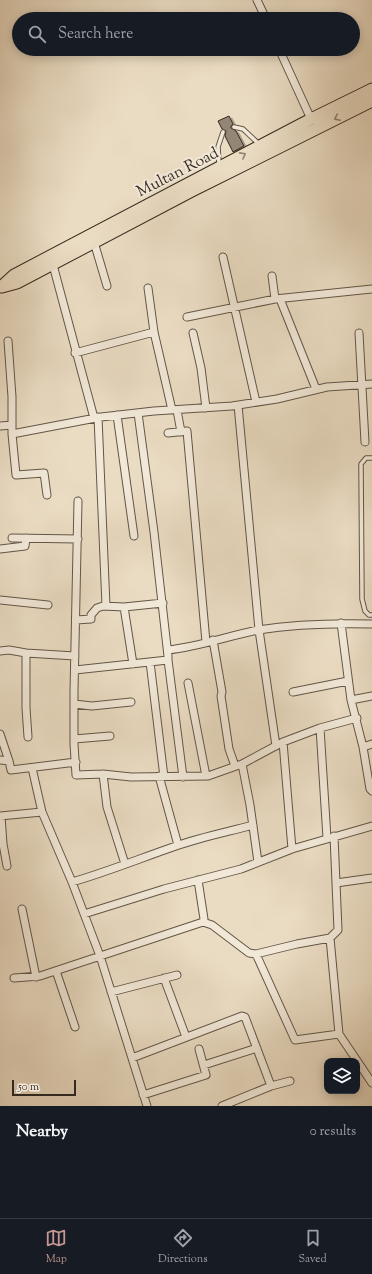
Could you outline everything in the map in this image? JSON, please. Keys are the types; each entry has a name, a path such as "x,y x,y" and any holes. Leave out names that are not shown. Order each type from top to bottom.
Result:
{"main road":[{"name":"Multan Road","path":"0,287 14,275 311,119 372,89"},
{"name":"Multan Road","path":"0,287 17,283 53,265 192,191 372,101"}],"street":[{"path":"257,0 263,12"},
{"path":"282,56 311,119"},
{"path":"94,242 106,286"},
{"path":"223,257 256,402"},
{"path":"53,265 76,353 96,418 106,606"},
{"path":"272,276 278,299 316,389"},
{"path":"148,288 154,332 181,432"},
{"path":"187,317 278,299 372,289"},
{"path":"76,353 154,332"},
{"path":"193,333 201,368 206,408"},
{"path":"359,333 364,442"},
{"path":"8,341 12,397 12,434 16,475 44,473 47,495"},
{"path":"12,434 96,418 138,412 238,405 277,399 327,387 372,384"},
{"path":"238,405 259,630 280,744 292,849"},
{"path":"138,412 163,603 168,660 183,777"},
{"path":"117,415 134,536"},
{"path":"0,426 12,425"},
{"path":"168,433 187,431 209,641 222,692 221,696 229,749 238,765 249,798 258,862"},
{"path":"78,500 74,704 76,775 103,774 131,777 206,776 238,765 280,744 320,728 356,718"},
{"path":"12,538 78,539"},
{"path":"0,549 25,546 26,538"},
{"path":"0,600 48,605"},
{"path":"76,620 91,619 90,615 98,608 106,606 124,607 163,603"},
{"path":"124,607 133,664"},
{"path":"341,623 351,700 363,747 370,789 372,791"},
{"path":"168,650 259,630 341,623 372,624"},
{"path":"0,651 9,650 26,653 75,656"},
{"path":"26,653 26,708 28,737"},
{"path":"75,670 168,660"},
{"path":"150,662 161,777 178,845"},
{"path":"293,692 348,681"},
{"path":"188,683 206,776"},
{"path":"351,700 372,696"},
{"path":"74,704 92,706 131,702"},
{"path":"14,978 36,977 203,922 212,925 249,953 256,954 330,938 338,930 336,883 320,728"},
{"path":"0,734 10,761 11,770 76,762"},
{"path":"74,739 110,736"},
{"path":"363,747 372,744"},
{"path":"0,760 10,761"},
{"path":"32,768 42,812 72,882 100,956 146,1106"},
{"path":"103,774 107,807 125,864"},
{"path":"6,866 1,816 42,812"},
{"path":"72,882 103,873 178,845 253,825"},
{"path":"84,914 198,880 241,869 292,849 372,826"},
{"path":"336,883 372,878"},
{"path":"198,880 203,922"},
{"path":"22,909 36,977"},
{"path":"330,938 339,1034 372,1082"},
{"path":"256,954 295,1040 339,1034"},
{"path":"56,971 75,1027"},
{"path":"111,992 177,975"},
{"path":"164,978 186,1037"},
{"path":"132,1058 245,1016 271,1086"},
{"path":"204,1066 257,1048"},
{"path":"143,1095 205,1075 206,1074 199,1050"},
{"path":"222,1106 271,1086 290,1081"}],"lane":[{"path":"234,127 243,129 261,145"},
{"path":"220,168 218,147 223,132"},
{"path":"372,458 366,458 361,464 362,599 365,610 369,615 372,615"}],"building":[{"path":"229,116 233,124 231,128 236,131 244,146 233,152 225,136 226,131 222,129 218,121"}]}
